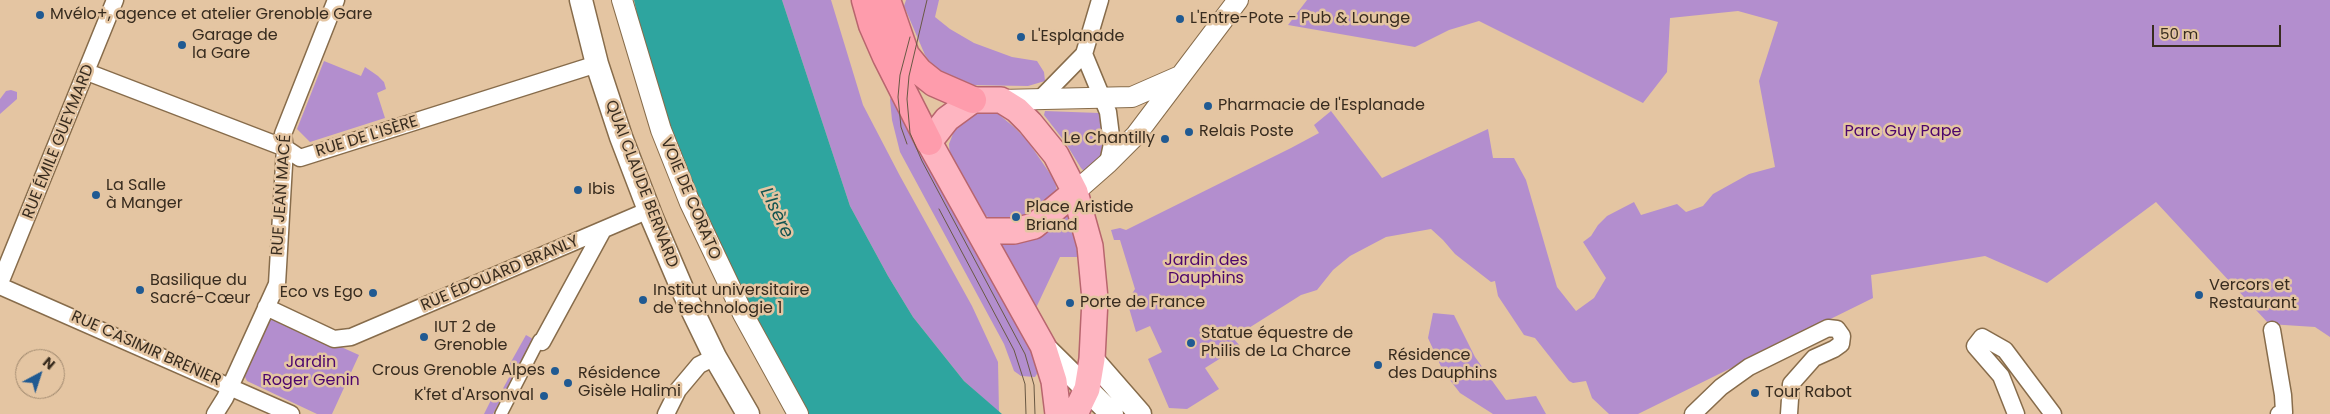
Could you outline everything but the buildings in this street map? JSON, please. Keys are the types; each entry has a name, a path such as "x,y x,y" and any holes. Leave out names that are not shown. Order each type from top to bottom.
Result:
{"highway":[{"path":"865,0 883,50 929,142"},
{"path":"887,0 906,55 919,71 934,83 973,100"}],"main road":[{"name":"QUAI CLAUDE BERNARD","path":"581,0 597,64 620,137 649,210 684,293 715,357 748,414"},
{"path":"973,100 1001,100 1017,110 1030,122 1056,155 1075,192 1090,246 1095,299 1092,359 1087,389 1064,413 1043,346 929,142 947,119 973,100"},
{"path":"979,231 1014,231 1034,226 1075,192"},
{"path":"1043,346 1112,414"},
{"path":"1092,359 1140,414"}],"street":[{"name":"RUE ÉMILE GUEYMARD","path":"0,284 116,0"},
{"name":"RUE JEAN MACÉ","path":"215,414 277,284 285,148 284,134 336,0"},
{"name":"VOIE DE CORATO","path":"622,0 658,122 690,203 746,321 798,414"},
{"path":"1075,192 1136,135 1238,0"},
{"path":"1040,99 1084,54 1099,4"},
{"path":"1084,54 1108,112 1112,144 1108,163"},
{"name":"RUE DE L'ISÈRE","path":"87,72 285,148 300,158 597,64"},
{"path":"1001,100 1132,97 1181,76"},
{"name":"RUE ÉDOUARD BRANLY","path":"266,307 334,339 351,337 649,210"},
{"path":"501,414 603,230"},
{"name":"RUE CASIMIR BRENIER","path":"0,284 291,414"},
{"path":"1693,414 1721,387 1750,367 1828,328 1836,329 1842,336 1841,344 1814,358 1791,384 1789,414"},
{"path":"2272,330 2283,395 2284,412 2279,414"},
{"path":"2016,414 2001,376 1975,346 1982,337 2005,350 2053,414"},
{"path":"666,414 678,390 700,365 715,357"}],"green space":[{"path":"782,0 831,0 863,105 972,306 998,362 999,412 964,381 913,317 888,276 850,206"},
{"path":"906,0 939,0 935,17 950,29 974,43 1012,57 1037,61 1044,72 1045,81 1028,86 968,85 936,70 925,55 904,6"},
{"path":"1307,0 2330,0 2330,337 2315,327 2269,324 2156,202 2047,283 1985,256 1871,275 1873,298 1638,414 1609,414 1592,398 1586,381 1573,383 1569,381 1535,338 1524,335 1498,296 1495,281 1491,282 1455,254 1431,229 1386,237 1350,256 1333,270 1317,290 1301,295 1233,338 1240,346 1205,368 1219,389 1187,409 1169,408 1148,359 1162,352 1150,326 1136,332 1129,308 1132,306 1130,297 1135,289 1120,240 1114,240 1111,230 1120,228 1126,230 1319,133 1314,125 1331,111 1382,178 1488,129 1493,158 1514,158 1526,180 1557,287 1576,311 1594,298 1606,278 1583,242 1591,236 1607,216 1634,202 1641,215 1677,204 1686,212 1703,206 1713,194 1749,174 1775,167 1759,81 1778,22 1738,11 1670,18 1667,72 1643,103 1479,21 1449,30 1415,47 1288,25"},
{"path":"324,61 361,76 365,67 378,76 384,82 386,89 377,93 385,118 310,142 297,129"},
{"path":"6,91 17,92 17,99 0,114 0,99"},
{"path":"892,91 1040,369 1035,377 1021,376 1014,371 1004,344 900,152 892,120 890,100"},
{"path":"1045,111 1099,113 1106,144 1100,158 1084,171 1044,115"},
{"path":"979,112 997,113 1014,127 1027,140 1055,181 1057,191 1025,220 995,221 981,213 950,157 949,144 956,126 964,117"},
{"path":"1066,210 1075,236 1078,257 1060,257 1035,310 997,242"},
{"path":"1433,313 1454,315 1475,357 1506,400 1536,396 1546,414 1493,414 1460,393 1443,371 1428,338"},
{"name":"Jardin Roger Genin","path":"268,314 359,355 332,414 317,414 247,381 243,373"},
{"path":"526,335 533,339 493,414 484,414 495,392 500,394 512,372 507,369"}],"water":[{"name":"L'Isère","path":"634,0 782,0 850,206 888,276 913,317 964,381 1002,414 806,414 728,269 653,91"}],"tram line":[{"path":"927,0 909,76 907,99 910,133 922,161 1025,354 1034,385 1035,414"},
{"path":"907,144 901,127 898,97 900,75 910,37"},
{"path":"939,209 1014,350 1025,384 1026,414"}],"place":[{"name":"Mvélo+, agence et atelier Grenoble Gare","path":"40,15"},
{"name":"L'Entre-Pote - Pub & Lounge","path":"1180,19"},
{"name":"L'Esplanade","path":"1021,37"},
{"name":"Garage de la Gare","path":"182,45"},
{"name":"Pharmacie de l'Esplanade","path":"1208,106"},
{"name":"Relais Poste","path":"1189,132"},
{"name":"Le Chantilly","path":"1165,139"},
{"name":"Ibis","path":"578,190"},
{"name":"La Salle à Manger","path":"96,195"},
{"name":"Place Aristide Briand","path":"1016,217"},
{"name":"Basilique du Sacré-Cœur","path":"140,290"},
{"name":"Eco vs Ego","path":"373,293"},
{"name":"Vercors et Restaurant","path":"2199,295"},
{"name":"Institut universitaire de technologie 1","path":"643,300"},
{"name":"Porte de France","path":"1070,303"},
{"name":"IUT 2 de Grenoble","path":"424,337"},
{"name":"Statue équestre de Philis de La Charce","path":"1191,343"},
{"name":"Résidence des Dauphins","path":"1378,365"},
{"name":"Crous Grenoble Alpes","path":"555,371"},
{"name":"Résidence Gisèle Halimi","path":"568,383"},
{"name":"Tour Rabot","path":"1755,393"},
{"name":"K'fet d'Arsonval","path":"544,396"}],"park label":[{"name":"Parc Guy Pape","path":"1903,132"},
{"name":"Jardin des Dauphins","path":"1206,270"}]}
